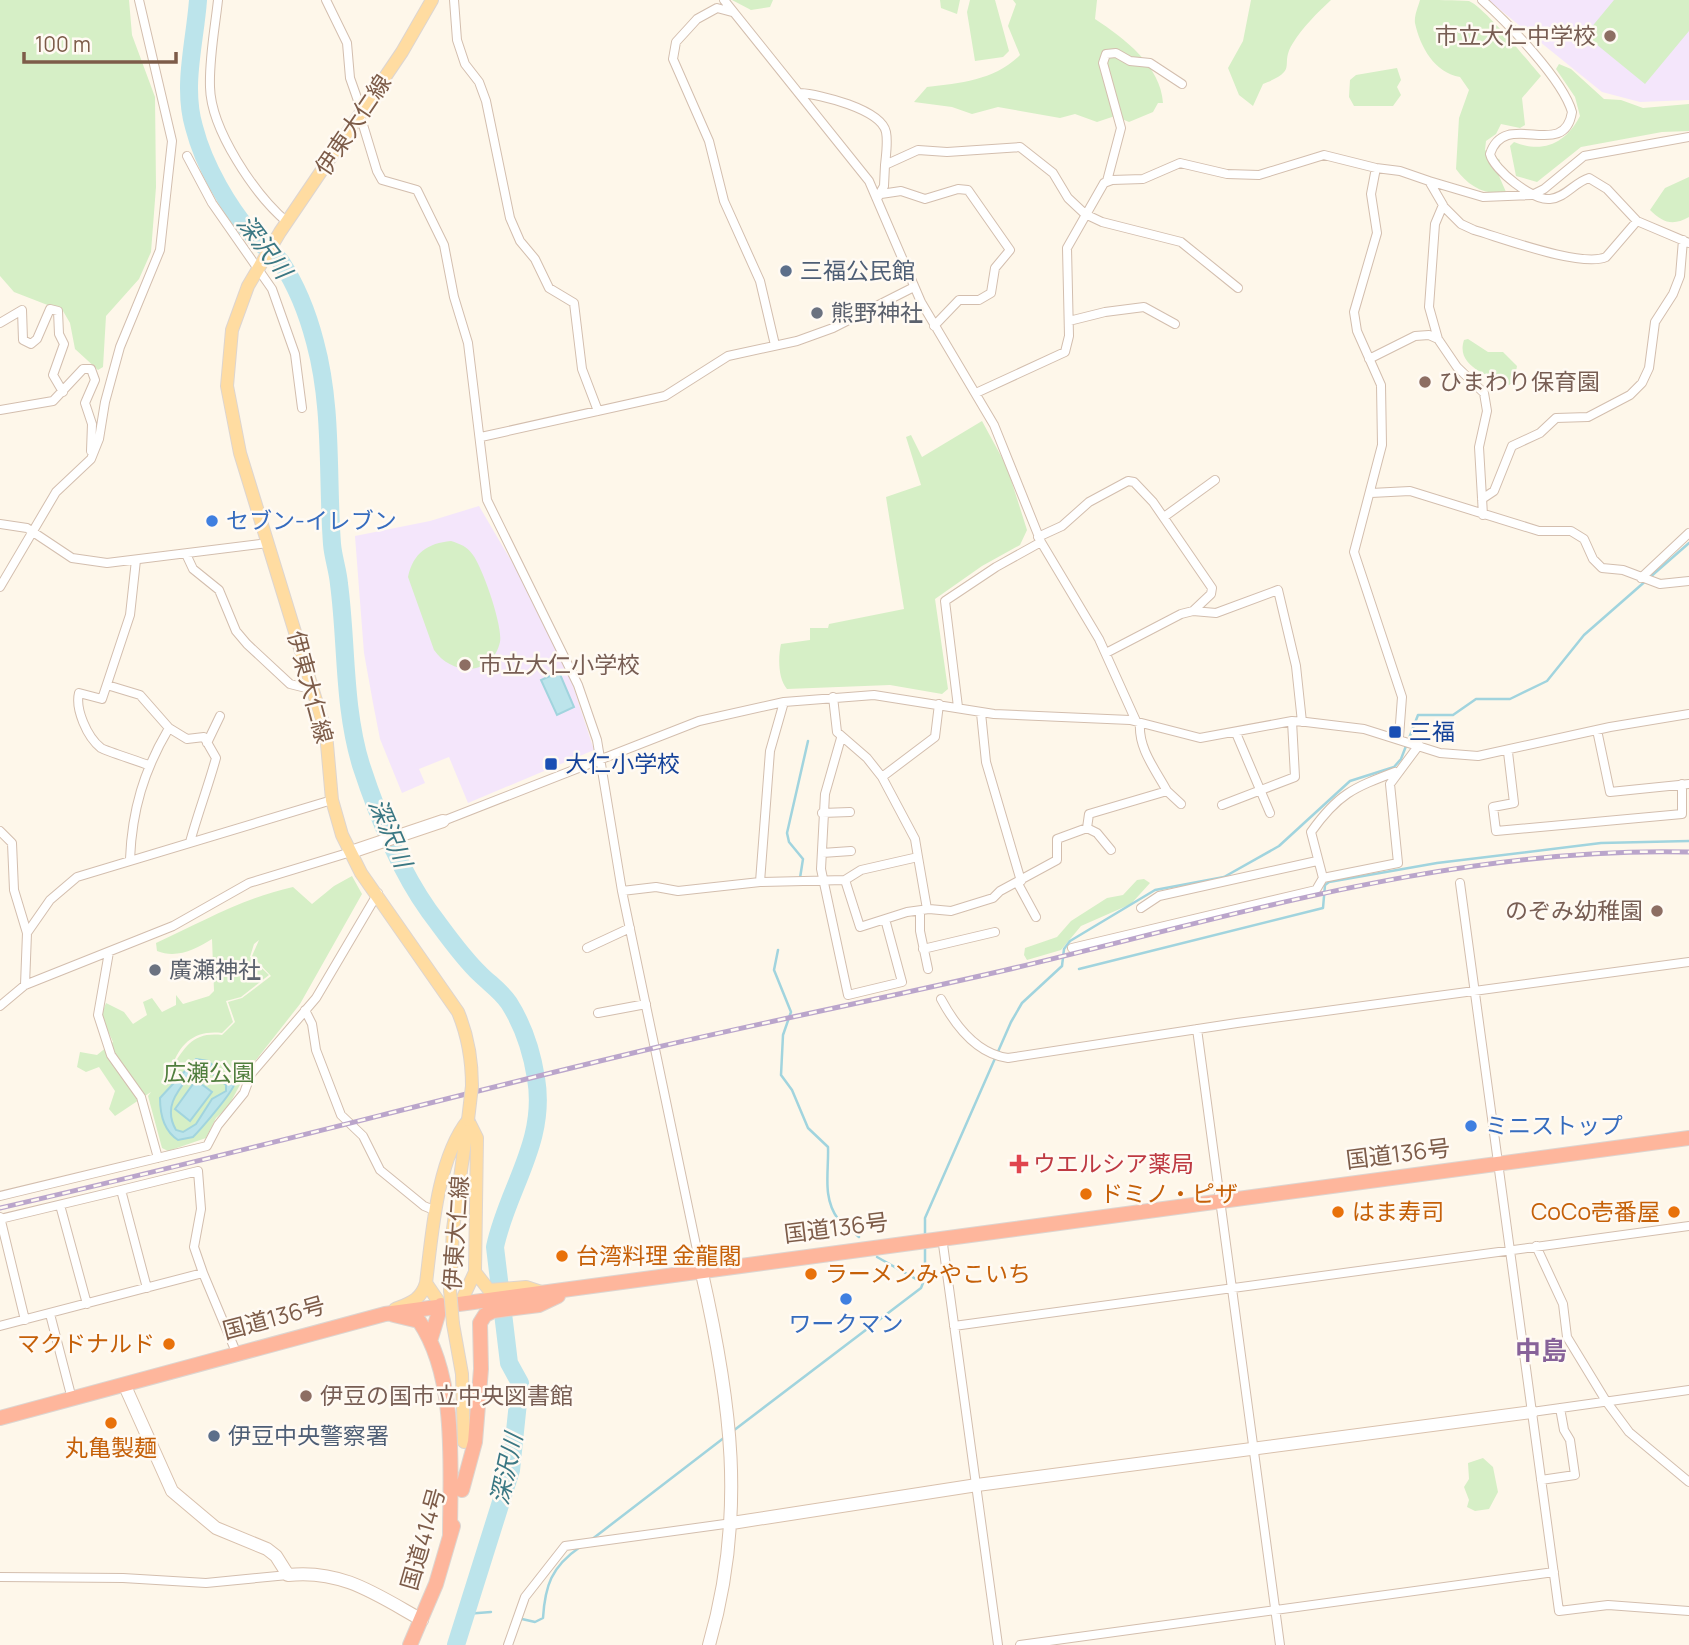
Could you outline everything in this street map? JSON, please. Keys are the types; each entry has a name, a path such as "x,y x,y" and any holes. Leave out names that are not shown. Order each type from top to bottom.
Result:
{"highway":[{"name":"国道136号","path":"0,1418 236,1352 385,1314 461,1302 534,1295 701,1269 1689,1138"},
{"path":"462,1490 475,1442 481,1369 480,1323 492,1300"},
{"path":"431,1338 441,1305"},
{"path":"385,1314 419,1321 431,1338 447,1406 453,1476 450,1536"},
{"name":"国道414号","path":"410,1645 422,1620 450,1536 462,1490 464,1442"}],"main road":[{"name":"伊東大仁線","path":"432,0 260,266 236,315 229,347 227,386 232,424 326,733 332,800 342,835 361,873 378,893 458,1012 472,1060 472,1086 453,1229 450,1290 462,1374 464,1442"},
{"path":"385,1314 415,1301 423,1293 436,1211 455,1137 468,1120 477,1139 475,1272 461,1302"},
{"path":"475,1272 492,1300"},
{"path":"426,1283 441,1305"}],"street":[{"path":"0,586 56,492 91,459 99,439 105,402 120,347 160,250 165,183 172,150 139,0"},
{"path":"218,0 210,88 215,110 246,172 283,227"},
{"path":"326,0 347,43 350,78 377,171 383,180 417,190 444,245 468,343 487,500 578,685 601,759 622,891 726,1388 732,1468 732,1522 724,1591 709,1645"},
{"path":"454,0 457,40 465,64 479,82 486,101 506,207 520,242 535,259 549,288 574,303 582,369 598,411"},
{"path":"724,0 879,196 914,287 934,326 976,393 1011,461 1040,540 1107,653 1138,722 1140,740 1167,791 1181,804"},
{"path":"1482,0 1525,44 1567,100 1572,112 1566,126 1551,135 1510,133 1496,140 1492,149 1492,160 1498,169 1532,195"},
{"path":"734,12 717,8 697,19 676,41 673,59 709,141 724,201 760,281 775,345"},
{"path":"976,393 1059,358 1068,346 1066,255 1069,241 1107,181 1121,128 1103,63 1106,54 1116,53 1130,61 1150,63 1182,85"},
{"path":"800,93 845,100 881,124 886,131 885,165 879,196"},
{"path":"1532,195 1544,189 1584,156 1689,137"},
{"path":"885,165 918,150 947,152 1020,147 1053,173 1068,198 1085,214 1102,222 1181,242 1238,288"},
{"path":"1107,181 1143,180 1180,163 1227,174 1259,175 1324,155 1400,171 1483,197 1532,195 1554,198 1589,178 1606,188 1637,221 1686,242 1680,276 1673,294 1655,322 1649,368 1642,383 1630,395 1601,411 1582,418 1556,418 1540,433 1512,446 1492,496 1482,499"},
{"path":"187,156 212,203 260,266 283,314 295,354 302,408"},
{"path":"1072,948 1316,890 1323,878 1398,863 1390,798 1392,778 1399,771 1408,741 1400,690 1368,590 1355,559 1382,446 1383,395 1357,331 1354,312 1357,292 1377,233 1371,194 1376,168"},
{"path":"1429,181 1443,206 1461,224 1554,253 1588,259 1606,257 1637,221"},
{"path":"879,196 896,190 925,199 950,190 968,190 1010,250 995,268 991,293 979,300 959,299 934,326"},
{"path":"1443,206 1435,224 1429,307 1438,339 1457,367 1484,393 1486,399 1479,446 1483,515"},
{"path":"481,437 665,396 729,356 834,328 914,287"},
{"path":"1069,321 1105,312 1144,307 1175,324"},
{"path":"0,323 22,310 23,340 31,344 37,339 50,309 58,312 59,334 64,344 53,375 63,392"},
{"path":"1369,359 1415,336 1429,335 1438,339"},
{"path":"0,410 53,401 83,369 91,369 95,380 85,403 92,424 91,459"},
{"path":"958,707 945,601 1062,526 1089,502 1131,480 1147,494 1212,588 1211,594 1193,611 1107,653"},
{"path":"1164,517 1215,480"},
{"path":"1371,493 1410,491 1539,531 1572,531 1584,539 1597,564 1660,584 1689,581"},
{"path":"0,524 19,524 72,558 107,563 268,543"},
{"path":"1641,578 1689,533"},
{"path":"186,554 194,569 219,590 236,631 247,644 290,684 314,690"},
{"path":"136,560 130,615 102,699 79,693 81,720 101,748 148,765"},
{"path":"1193,611 1216,613 1278,590 1295,663 1302,722"},
{"path":"107,685 140,695 169,728 187,739 204,737 216,758 204,805 198,814 190,842"},
{"path":"0,1006 25,985 181,922 249,883 443,821 699,721 784,702 874,695 958,707 981,713 1138,722 1200,738 1292,720 1364,729 1463,756 1508,751 1597,730 1689,714"},
{"path":"833,697 836,729 841,738 867,758 882,777 915,839 924,910 923,949 928,969"},
{"path":"760,882 770,751 784,702"},
{"path":"882,777 935,737 939,704"},
{"path":"981,713 986,762 1019,881 1036,917"},
{"path":"207,743 220,716"},
{"path":"1222,805 1294,777 1292,720"},
{"path":"130,859 133,812 148,765 169,728"},
{"path":"1508,751 1514,803 1493,807 1496,831 1682,814 1685,784 1611,792 1597,730"},
{"path":"1236,733 1270,813"},
{"path":"841,738 822,813 821,853 822,881 848,995 902,982 885,919"},
{"path":"1323,878 1311,832 1332,805 1358,785 1399,771"},
{"path":"1087,828 1089,814 1167,791"},
{"path":"27,933 40,912 70,881 130,859 332,800"},
{"path":"822,813 850,812"},
{"path":"845,880 860,927 924,910 943,912 993,898 1057,860 1057,839 1087,828 1097,833 1111,850"},
{"path":"0,831 12,843 14,890 27,933 25,985"},
{"path":"821,853 850,850"},
{"path":"622,891 656,887 678,891 760,882 845,880 865,868 918,857"},
{"path":"1141,908 1159,896 1317,861"},
{"path":"1460,883 1559,1611 1608,1605 1689,1611"},
{"path":"0,1196 207,1146 218,1125 244,1093 251,1074 316,998 378,893"},
{"path":"587,948 630,928"},
{"path":"923,949 995,932"},
{"path":"109,952 98,1015 111,1055 141,1097 158,1158"},
{"path":"941,999 962,1031 987,1050 1002,1057 1689,962"},
{"path":"598,1013 646,1004"},
{"path":"305,1010 312,1024 316,1050 341,1115 363,1136 380,1170 424,1206 436,1211"},
{"path":"1197,1029 1280,1645"},
{"path":"25,1320 0,1218 198,1171 201,1209 194,1247 236,1352"},
{"path":"121,1190 147,1288"},
{"path":"60,1205 87,1304"},
{"path":"954,1326 1232,1286 1689,1226"},
{"path":"931,1239 954,1326 998,1645"},
{"path":"1536,1246 1563,1304 1567,1337 1606,1401 1629,1432 1689,1482"},
{"path":"0,1326 203,1273"},
{"path":"50,1314 72,1399"},
{"path":"124,1384 172,1490 216,1528 240,1535 276,1556 288,1575"},
{"path":"508,1645 525,1597 565,1546 977,1485 1689,1390"},
{"path":"1541,1480 1575,1475 1570,1440 1564,1430 1560,1408"},
{"path":"0,1577 123,1578 206,1583 313,1572 337,1577 422,1620"},
{"path":"1020,1645 1554,1572"}],"shaded area":[{"name":"市立大仁中学校","path":"1488,0 1689,0 1689,100 1640,102 1602,92"},
{"name":"市立大仁小学校","path":"479,506 522,579 570,677 594,750 468,803 449,757 419,769 425,783 402,793 380,739 373,703 364,653 355,536 430,521"}],"green space":[{"path":"0,0 129,0 132,35 155,97 156,187 151,252 139,279 106,316 103,367 98,370 75,349 70,323 63,311 14,292 0,276"},
{"path":"732,0 773,0 770,7 751,10"},
{"path":"940,0 960,0 957,14 941,8"},
{"path":"970,0 995,0 1009,51 1003,57 975,61 967,12"},
{"path":"1013,0 1097,0 1095,19 1129,44 1148,65 1156,77 1163,103 1158,103 1153,112 1129,122 1115,116 1097,122 1075,114 1060,118 998,107 972,114 952,107 914,102 927,87 965,82 989,75 1020,55 1008,26 1016,4"},
{"path":"1251,0 1331,0 1297,37 1289,51 1285,71 1263,84 1253,106 1239,95 1228,68 1243,41"},
{"path":"1420,0 1469,1 1476,5 1541,76 1522,98 1525,125 1520,128 1501,124 1496,134 1486,141 1485,150 1500,160 1499,176 1506,192 1484,191 1466,180 1456,169 1459,118 1469,90 1460,77 1443,70 1425,50 1415,23"},
{"path":"1614,0 1689,0 1689,31 1645,84 1585,35"},
{"path":"1559,64 1571,69 1604,99 1621,100 1643,108 1689,104 1689,131 1662,132 1581,147 1537,182 1516,176 1510,146 1514,142 1535,147 1553,144 1568,133 1580,116 1575,97 1556,69"},
{"path":"1397,68 1401,80 1397,87 1401,95 1393,106 1354,106 1349,97 1350,80 1356,75"},
{"path":"1689,177 1689,217 1678,222 1668,222 1650,210 1665,188"},
{"path":"1468,339 1488,352 1503,352 1517,366 1514,382 1509,385 1469,364 1463,349 1464,340"},
{"path":"982,421 1007,467 1027,530 1020,545 982,566 935,599 948,689 942,694 890,685 787,689 780,668 781,644 810,640 810,628 828,628 829,624 904,609 886,497 921,485 906,437 911,435 922,457"},
{"path":"451,541 468,549 477,562 491,598 500,634 496,653 489,662 471,669 451,665 434,650 408,577 414,562 423,551 435,544"},
{"name":"広瀬公園","path":"352,876 362,894 300,1004 248,1070 228,1107 216,1118 206,1138 168,1151 162,1148 148,1096 151,1092 115,1116 109,1109 115,1091 99,1067 86,1072 77,1067 80,1052 97,1055 113,1042 101,1016 106,1003 124,1012 133,1024 147,1015 143,1002 152,998 162,1012 176,1005 176,995 183,1004 209,996 214,991 212,939 193,949 172,954 157,951 156,943 257,897 293,887 312,904 334,886","holes":["259,940 252,956 271,976 242,998 228,1002 235,1022 222,1035 197,1038 186,1047 172,1067 179,1051 190,1040 204,1034 222,1033 233,1022 226,1001 241,997 269,975 250,957 254,944"]},
{"path":"1144,879 1150,883 1131,904 1081,926 1061,950 1027,960 1024,955 1025,948 1057,937 1071,921 1107,898 1123,895 1137,880"},
{"path":"1483,1458 1493,1467 1498,1492 1489,1509 1475,1511 1467,1507 1469,1500 1464,1487 1469,1479 1468,1463"}],"water":[{"path":"559,672 574,707 557,715 541,680"},
{"path":"196,1059 208,1061 234,1085 193,1137 178,1140 169,1132 164,1121 160,1098","holes":["197,1066 205,1068 226,1085 226,1091 212,1099 196,1124 183,1132 176,1130 171,1112 175,1096"]},
{"path":"196,1080 212,1092 190,1121 175,1109"}],"waterway":[{"name":"深沢川","path":"198,0 189,80 191,111 198,142 211,172 236,214 256,239 281,262 292,280 309,321 321,367 327,417 332,544 342,607 351,720 361,765 382,822 418,895 460,952 509,1003 526,1039 536,1078 538,1101 531,1144 495,1247 509,1363 520,1383 511,1470 456,1645"},
{"path":"925,1235 925,1218 1011,1022 1022,1003 1062,966 1064,949 1070,941 1155,890 1224,877 1279,846 1350,781 1394,767 1401,759 1418,715 1453,715 1476,699 1510,699 1547,681 1584,635 1689,543"},
{"path":"800,878 803,859 789,842 787,833 808,741"},
{"path":"1079,969 1323,908 1325,885 1329,882 1437,863 1601,843 1689,841"},
{"path":"778,950 774,970 791,1012 783,1035 781,1075 792,1090 808,1128 828,1147 827,1184 833,1211 840,1221 859,1237"},
{"path":"733,1431 921,1288 925,1278 925,1245"},
{"path":"877,1257 923,1283"},
{"path":"591,1540 725,1437"},
{"path":"522,1619 535,1622 543,1618 551,1578 562,1562 580,1547"},
{"path":"465,1614 491,1612"}],"railway":[{"path":"0,1208 658,1047 1006,970 1344,889 1516,860 1602,853 1689,852"}],"place":[{"name":"市立大仁中学校","path":"1610,36"},
{"name":"三福公民館","path":"786,271"},
{"name":"熊野神社","path":"817,313"},
{"name":"ひまわり保育園","path":"1425,382"},
{"name":"セブン-イレブン","path":"212,521"},
{"name":"市立大仁小学校","path":"465,665"},
{"name":"三福","path":"1395,732"},
{"name":"大仁小学校","path":"551,764"},
{"name":"のぞみ幼稚園","path":"1657,911"},
{"name":"廣瀬神社","path":"155,970"},
{"name":"ミニストップ","path":"1471,1126"},
{"name":"ウエルシア薬局","path":"1019,1164"},
{"name":"ドミノ・ピザ","path":"1086,1194"},
{"name":"はま寿司","path":"1338,1212"},
{"name":"CoCo壱番屋","path":"1674,1212"},
{"name":"台湾料理 金龍閣","path":"562,1256"},
{"name":"ラーメンみやこいち","path":"811,1274"},
{"name":"ワークマン","path":"846,1299"},
{"name":"マクドナルド","path":"169,1344"},
{"name":"伊豆の国市立中央図書館","path":"306,1396"},
{"name":"丸亀製麺","path":"111,1423"},
{"name":"伊豆中央警察署","path":"214,1436"}],"district":[{"name":"中島","path":"1541,1351"}]}
